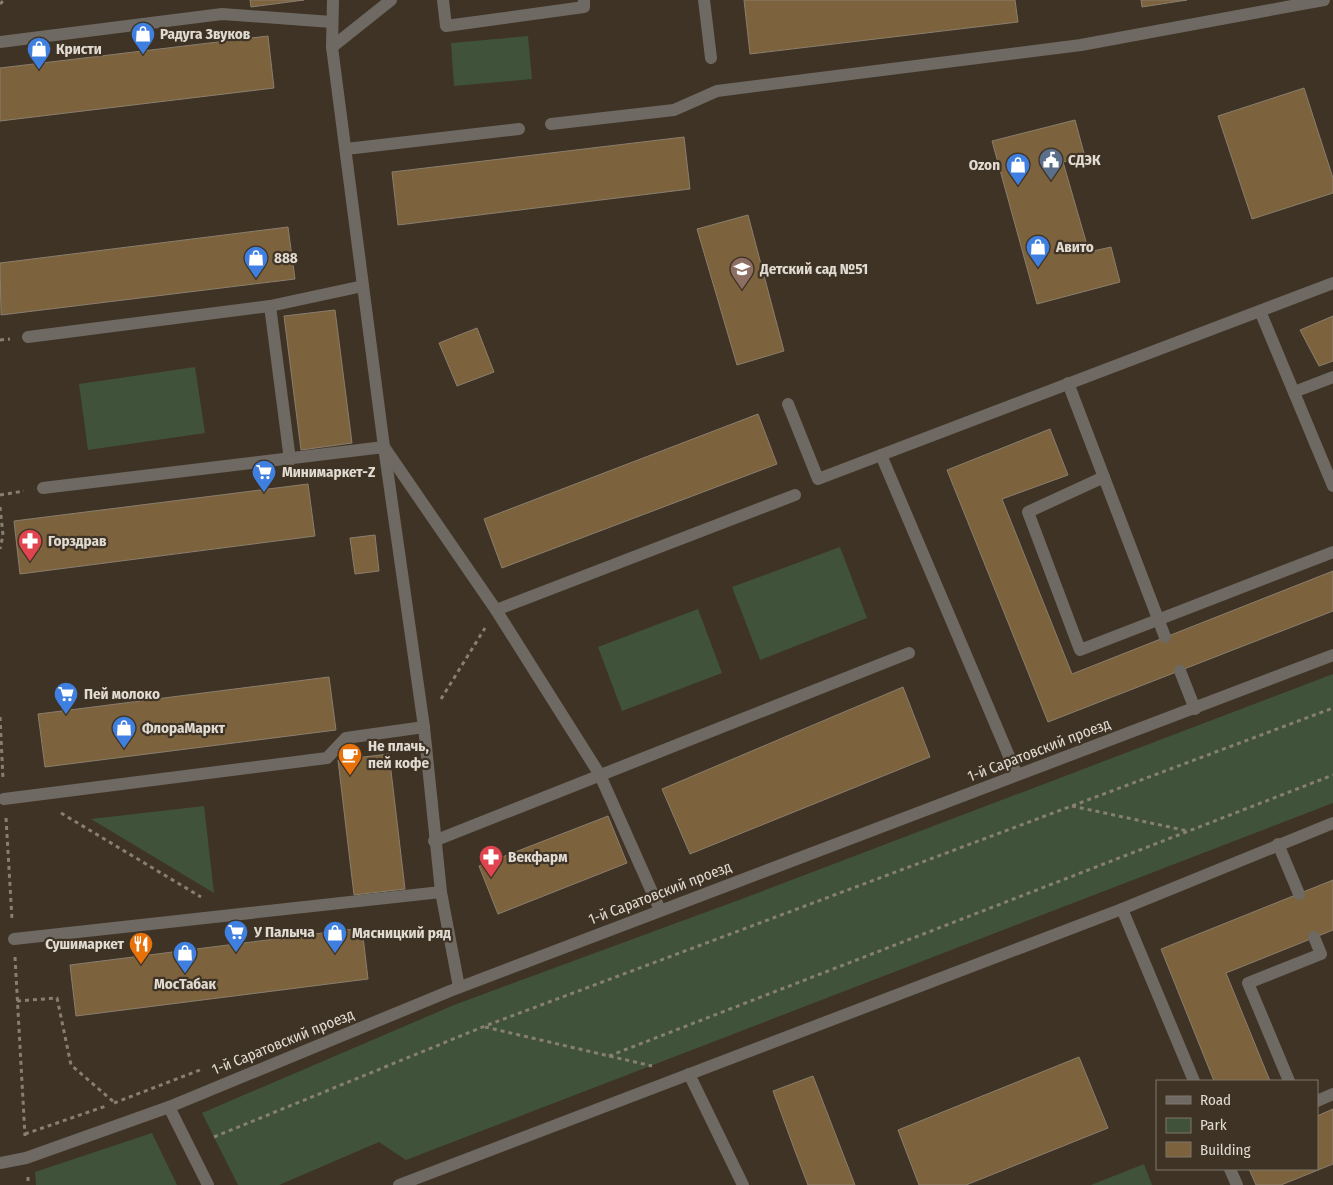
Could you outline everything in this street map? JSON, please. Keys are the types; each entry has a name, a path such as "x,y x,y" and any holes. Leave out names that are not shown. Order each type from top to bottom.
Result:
{"street":[{"path":"333,0 332,47 384,447 424,728 434,841 441,892 459,988"},
{"path":"332,47 391,0"},
{"path":"443,0 446,26 584,7 584,0"},
{"path":"704,0 711,58"},
{"path":"551,124 674,110 717,91 1081,45 1324,0"},
{"path":"0,42 222,14 332,22"},
{"path":"346,150 519,130"},
{"path":"788,404 818,479 1333,283"},
{"path":"28,337 270,306 363,286"},
{"path":"270,306 290,460"},
{"path":"1260,311 1333,486"},
{"path":"1294,392 1333,377"},
{"path":"1068,383 1165,637"},
{"path":"43,488 290,460 384,447"},
{"path":"384,447 496,610 600,775 660,910"},
{"path":"881,455 1017,775"},
{"path":"1104,477 1028,512 1080,650 1333,552"},
{"path":"496,610 794,495"},
{"path":"434,841 909,653"},
{"name":"1-й Саратовский проезд","path":"0,1164 26,1158 169,1107 459,988 1333,655"},
{"path":"1180,672 1195,709"},
{"path":"4,799 326,758 346,738 424,728"},
{"path":"399,1185 1122,909 1333,823"},
{"path":"1278,844 1299,894"},
{"path":"14,939 441,892"},
{"path":"1122,909 1194,1080"},
{"path":"1289,1080 1248,983 1327,951 1314,937"},
{"path":"688,1074 743,1185"},
{"path":"1318,1101 1333,1094"},
{"path":"169,1107 208,1185"},
{"path":"1230,1170 1237,1185"}],"path":[{"path":"0,4 4,0"},
{"path":"0,507 3,535 0,549"},
{"path":"424,728 496,610"},
{"path":"214,1137 485,1026 1333,708"},
{"path":"609,1056 1333,775"},
{"path":"1071,806 1189,831"},
{"path":"56,810 230,914"},
{"path":"17,1001 56,998 71,1065 115,1102"},
{"path":"485,1026 653,1066"}],"green space":[{"path":"528,36 532,79 454,86 451,43"},
{"path":"195,367 205,433 88,450 79,384"},
{"path":"840,547 867,618 760,660 732,587"},
{"path":"698,609 722,673 622,711 598,647"},
{"path":"1333,674 1333,803 406,1160 379,1142 279,1185 238,1185 202,1113 454,1005 747,897"},
{"path":"204,806 214,893 91,819"},
{"path":"152,1133 177,1185 36,1185 35,1172"},
{"path":"1144,1164 1152,1185 1091,1185"}],"building":[{"path":"250,0 304,0 251,7"},
{"path":"744,0 1015,0 1018,22 750,54"},
{"path":"1141,0 1187,0 1142,7"},
{"path":"268,36 274,88 0,121 0,68"},
{"path":"1304,88 1333,178 1333,193 1252,219 1218,116"},
{"path":"1075,120 1085,157 1063,162 1089,252 1111,247 1120,282 1037,304 992,141"},
{"path":"684,137 690,189 398,225 392,172"},
{"name":"Детский сад №51","path":"748,215 784,351 737,365 697,229"},
{"path":"288,227 295,279 1,315 0,263"},
{"path":"335,310 352,443 301,450 284,316"},
{"path":"1333,316 1333,361 1319,366 1300,330"},
{"path":"477,328 494,372 457,386 439,343"},
{"path":"758,414 777,464 502,568 484,519"},
{"path":"1050,429 1068,475 1002,499 1072,674 1333,571 1333,611 1048,722 947,470"},
{"path":"308,484 315,536 20,574 14,521"},
{"path":"375,535 379,571 355,574 350,538"},
{"path":"329,677 336,730 45,767 38,714"},
{"path":"903,687 930,757 690,854 662,789"},
{"path":"389,754 405,889 354,895 338,760"},
{"path":"608,816 627,863 498,914 479,866"},
{"path":"1333,880 1333,930 1226,973 1270,1080 1214,1080 1161,949"},
{"path":"362,928 368,979 76,1016 70,965"},
{"path":"1079,1057 1108,1128 966,1185 919,1185 898,1130"},
{"path":"813,1076 855,1185 808,1185 773,1091"},
{"path":"1333,1109 1333,1164 1281,1185 1256,1185 1249,1170 1318,1170 1318,1116"}],"place":[{"name":"Радуга Звуков","path":"143,55"},
{"name":"Кристи","path":"39,70"},
{"name":"СДЭК","path":"1051,181"},
{"name":"Ozon","path":"1018,186"},
{"name":"Авито","path":"1038,268"},
{"name":"888","path":"256,279"},
{"name":"Детский сад №51","path":"742,290"},
{"name":"Минимаркет-Z","path":"264,493"},
{"name":"Горздрав","path":"30,562"},
{"name":"Пей молоко","path":"66,715"},
{"name":"ФлораМаркт","path":"124,749"},
{"name":"Не плачь, пей кофе","path":"350,776"},
{"name":"Векфарм","path":"491,878"},
{"name":"У Палыча","path":"236,953"},
{"name":"Мясницкий ряд","path":"335,954"},
{"name":"Сушимаркет","path":"141,965"},
{"name":"МосТабак","path":"185,974"}]}
